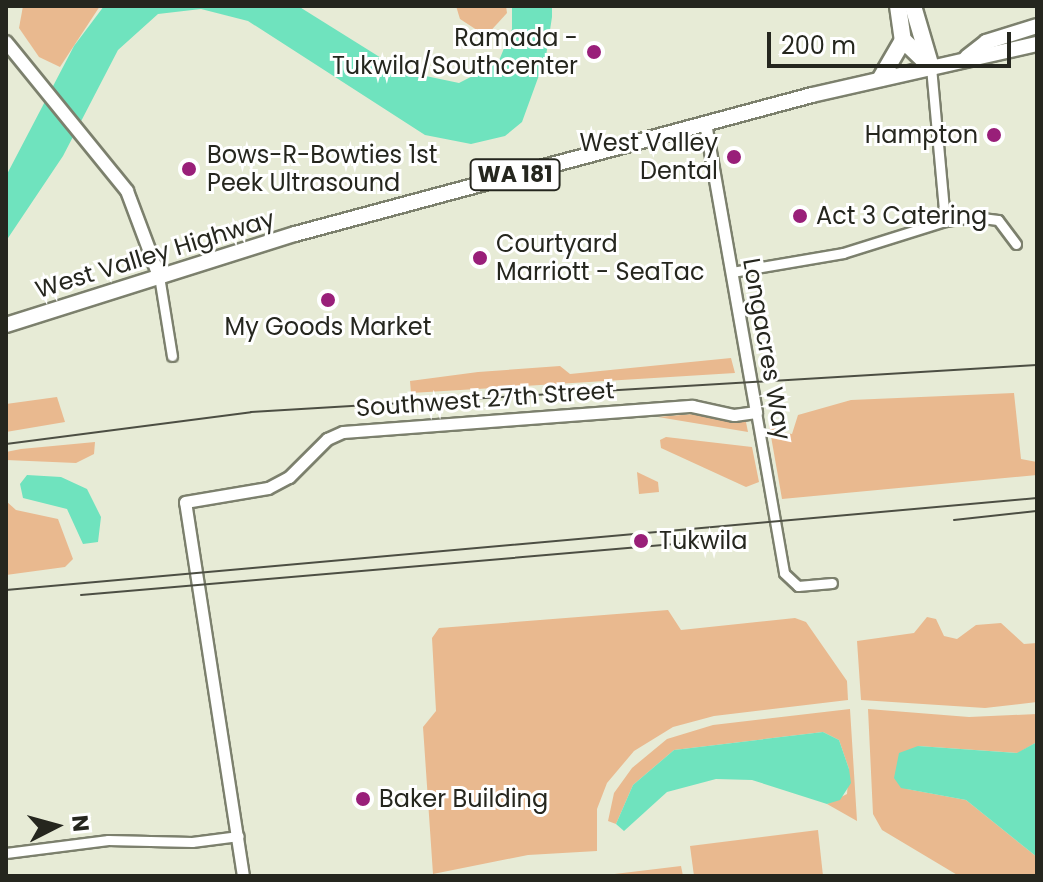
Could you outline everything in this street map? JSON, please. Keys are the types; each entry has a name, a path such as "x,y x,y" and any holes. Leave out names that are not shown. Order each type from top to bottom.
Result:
{"highway":[{"path":"898,6 903,40 931,67"},
{"path":"913,6 931,67"},
{"path":"881,78 903,40"}],"main road":[{"name":"West Valley Highway","path":"967,57 986,42 1037,26"},
{"path":"6,42 127,191 159,276"},
{"name":"West Valley Highway","path":"6,325 159,276 705,123 967,57 1037,44"}],"street":[{"path":"931,67 945,221"},
{"name":"Longacres Way","path":"705,123 781,565 790,582 798,586 832,583"},
{"path":"732,272 843,253 945,221 998,220 1016,244"},
{"path":"159,276 172,356"},
{"name":"Southwest 27th Street","path":"243,876 239,836 230,809 185,502 268,488 289,477 327,439 343,432 692,406 734,415 756,412"},
{"path":"6,853 108,840 192,842 239,836"}],"shaded area":[{"path":"23,6 100,6 60,67 39,57 19,28"},
{"path":"104,6 298,6 402,71 459,83 498,63 512,29 512,6 552,6 552,17 546,56 522,122 505,136 471,144 425,135 248,21 201,9 158,14 118,50 63,156 6,241 6,176 74,46"},
{"path":"456,6 506,6 507,13 486,36 460,19"},
{"path":"731,358 735,373 411,393 410,381 478,372 560,366 570,374"},
{"path":"1014,393 1021,459 1037,462 1037,475 782,499 769,425 779,423 782,432 792,434 798,415 851,400"},
{"path":"57,397 65,422 6,432 6,404"},
{"path":"705,413 746,422 748,432 658,417"},
{"path":"666,437 752,447 759,482 746,487 661,448 660,440"},
{"path":"95,442 94,454 76,463 6,460 6,452"},
{"path":"637,472 658,482 659,492 639,494"},
{"path":"27,475 61,477 87,489 101,517 98,542 83,544 67,509 23,498 20,484"},
{"path":"6,501 16,510 58,519 73,559 65,567 6,575"},
{"path":"668,610 681,630 795,618 806,622 847,681 848,700 714,716 673,727 634,751 607,783 597,809 597,851 528,855 433,874 423,727 436,711 432,638 439,628"},
{"path":"927,617 936,619 944,636 957,639 976,625 1001,623 1024,644 1037,643 1037,702 985,708 861,700 857,641 914,633"},
{"path":"850,709 857,821 827,804 847,794 849,769 839,740 823,732 674,750 633,785 616,824 608,821 614,793 632,768 667,739 713,725"},
{"path":"868,709 969,717 1037,714 1037,742 1018,753 918,746 907,789 966,800 1037,857 1037,876 959,876 882,830 873,814"},
{"path":"823,732 839,740 849,769 851,783 840,800 827,804 752,780 716,779 667,792 624,831 616,824 633,785 674,750"},
{"path":"1037,742 1037,857 966,800 901,788 894,778 899,753 918,746 1017,753"},
{"path":"818,830 823,876 694,876 690,846"},
{"path":"681,866 683,876 598,876"}],"railway":[{"path":"6,444 251,412 1037,365"},
{"path":"6,590 1037,498"},
{"path":"954,520 1037,511"},
{"path":"81,595 698,542"}],"place":[{"name":"Ramada - Tukwila/Southcenter","path":"594,52"},
{"name":"Hampton","path":"994,135"},
{"name":"West Valley Dental","path":"734,157"},
{"name":"Bows-R-Bowties 1st Peek Ultrasound","path":"189,169"},
{"name":"Act 3 Catering","path":"800,216"},
{"name":"Courtyard Marriott - SeaTac","path":"480,258"},
{"name":"My Goods Market","path":"328,300"},
{"name":"Tukwila","path":"641,541"},
{"name":"Baker Building","path":"363,799"}]}
